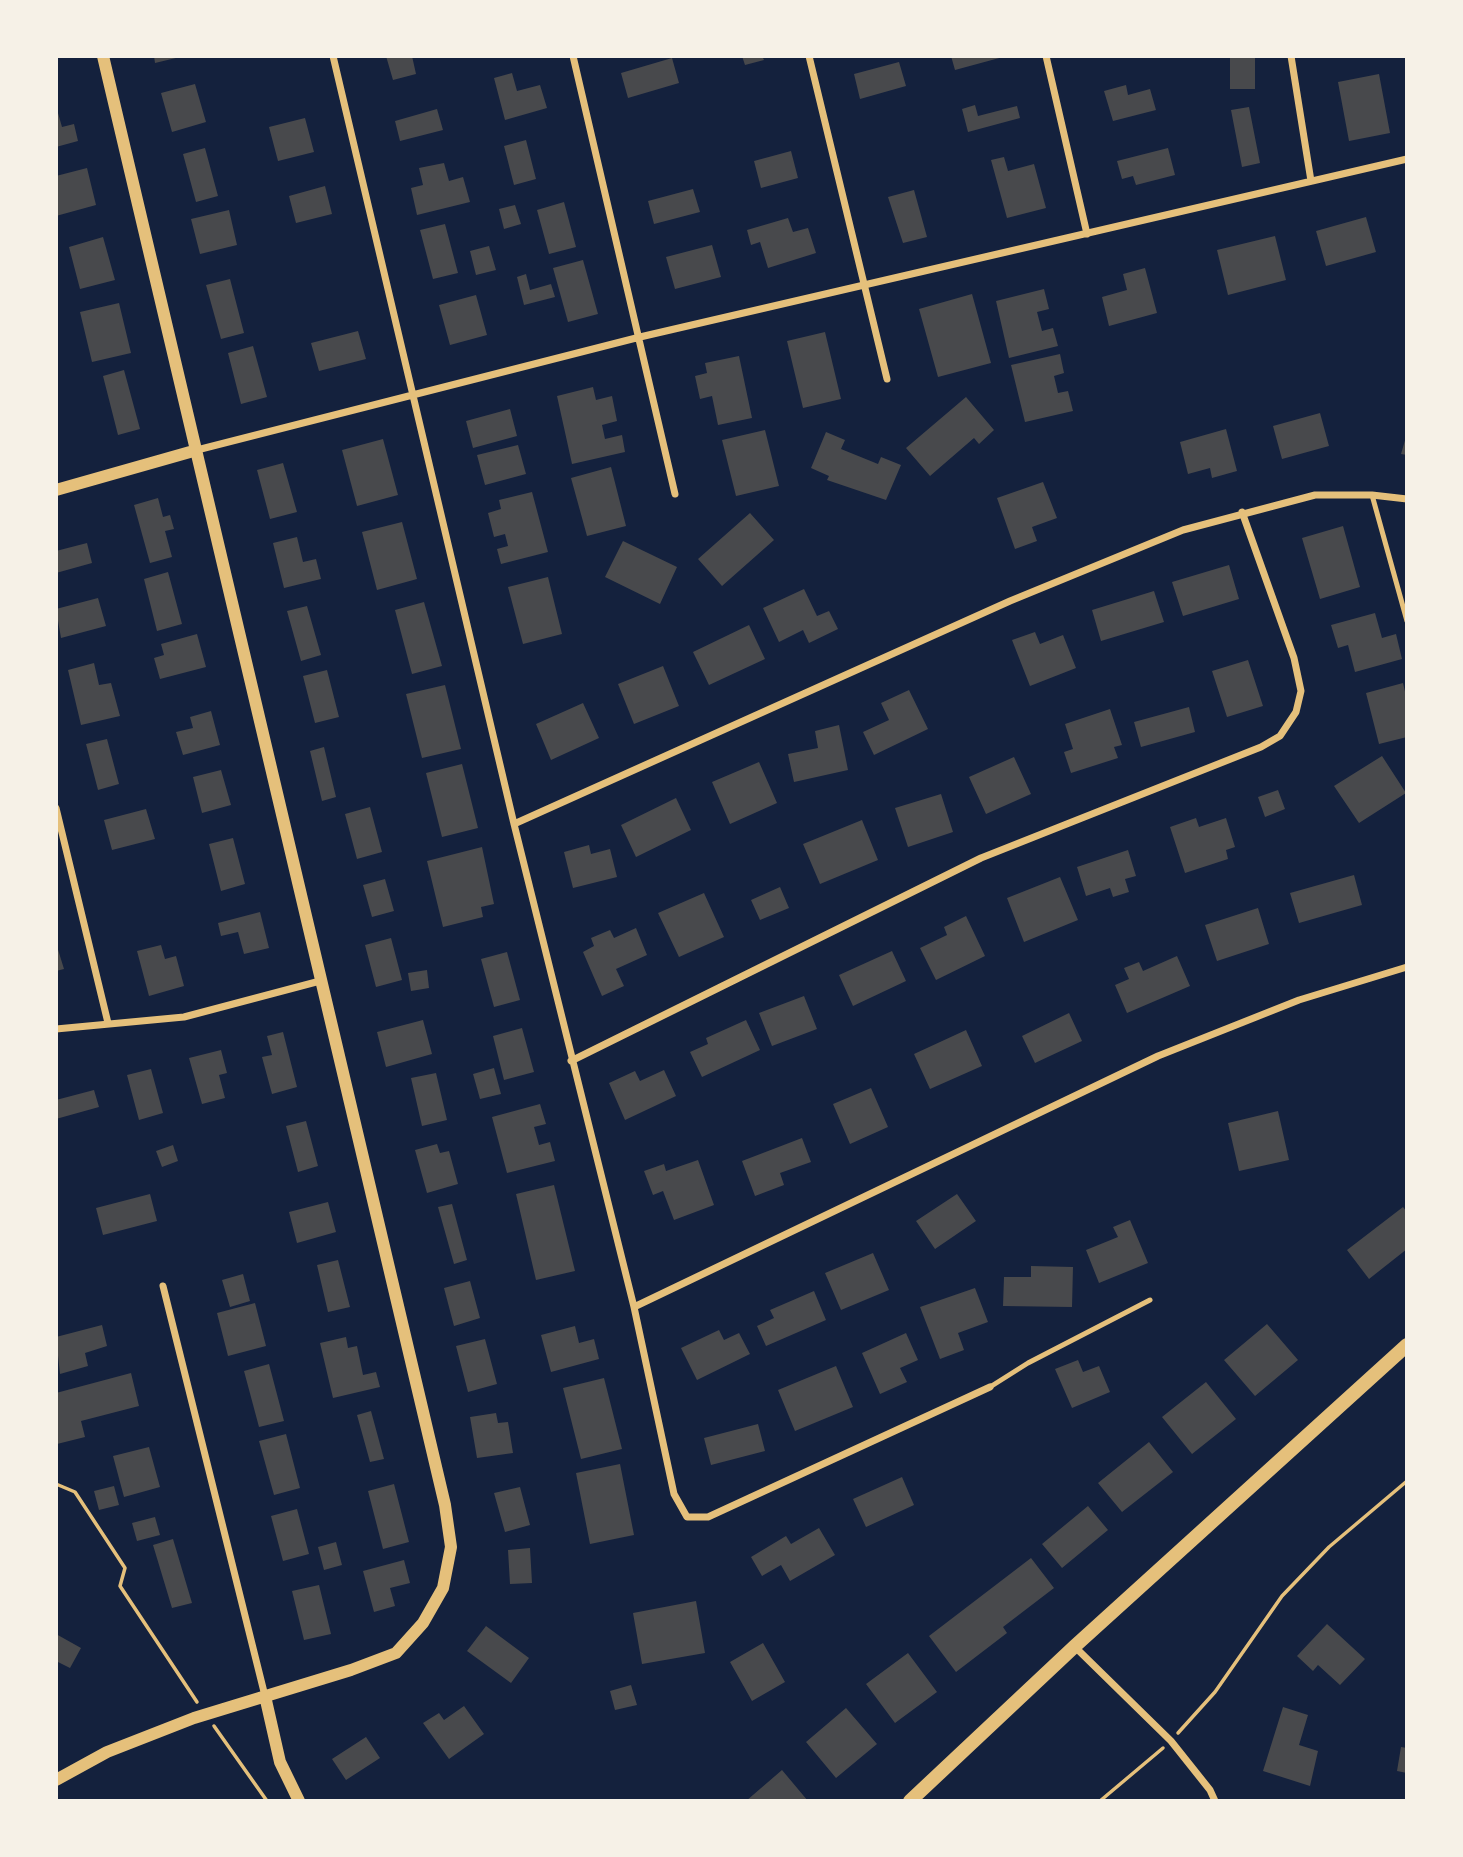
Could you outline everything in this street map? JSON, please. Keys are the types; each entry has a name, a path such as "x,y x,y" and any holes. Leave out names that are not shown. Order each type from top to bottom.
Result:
{"main road":[{"path":"910,1801 1074,1646 1407,1345"}],"street":[{"path":"56,1780 107,1752 206,1715 396,1653 424,1623 443,1588 451,1547 445,1505 103,56"},
{"path":"333,56 571,1061 634,1307 674,1494 687,1517 708,1517 990,1387"},
{"path":"573,56 675,494"},
{"path":"809,56 887,379"},
{"path":"1045,56 1087,234"},
{"path":"1291,56 1311,181"},
{"path":"56,490 197,450 640,337 1407,159"},
{"path":"514,824 1010,601 1183,530 1315,495 1372,495 1407,499"},
{"path":"571,1061 981,858 1261,747 1280,736 1296,712 1301,691 1294,658 1242,513"},
{"path":"56,808 108,1023"},
{"path":"634,1307 1158,1056 1299,1000 1407,967"},
{"path":"56,1029 184,1017 320,981"},
{"path":"163,1286 280,1762 299,1801"},
{"path":"1074,1646 1171,1741 1210,1790 1215,1801"}],"lane":[{"path":"1372,495 1407,621"},
{"path":"990,1387 1028,1363 1150,1300"}],"path":[{"path":"1100,1801 1171,1741 1214,1692 1282,1597 1329,1547 1407,1481"},
{"path":"56,1484 75,1492 125,1568 120,1586 267,1801"}],"building":[{"path":"154,56 179,56 180,57 155,63"},
{"path":"386,56 412,56 416,74 393,80"},
{"path":"742,56 762,56 764,60 745,65"},
{"path":"951,56 1003,56 1003,57 955,70"},
{"path":"1230,56 1255,56 1255,89 1230,89"},
{"path":"672,58 679,83 628,98 621,73"},
{"path":"899,62 906,86 860,99 854,74"},
{"path":"512,73 517,91 540,85 547,108 505,120 494,78"},
{"path":"1379,74 1390,133 1349,141 1338,82"},
{"path":"195,84 206,122 172,132 161,93"},
{"path":"1126,85 1128,95 1150,89 1156,110 1113,121 1104,91"},
{"path":"975,105 978,116 1017,106 1020,118 968,132 962,109"},
{"path":"56,106 62,127 74,124 78,141 56,147"},
{"path":"1249,107 1260,163 1242,167 1231,110"},
{"path":"437,109 443,130 400,141 395,121"},
{"path":"305,118 314,152 278,161 269,127"},
{"path":"526,140 536,179 514,185 504,146"},
{"path":"205,148 218,196 196,202 183,154"},
{"path":"1168,148 1175,175 1136,185 1133,176 1122,179 1117,161"},
{"path":"791,151 798,178 761,188 754,161"},
{"path":"1004,157 1008,171 1034,164 1046,208 1007,218 991,160"},
{"path":"444,163 449,181 463,177 470,202 417,215 411,188 423,185 419,168"},
{"path":"87,168 96,205 56,216 56,176"},
{"path":"325,186 332,214 296,223 289,196"},
{"path":"693,189 700,212 654,224 648,201"},
{"path":"914,190 927,237 903,243 888,197"},
{"path":"564,202 576,247 549,254 537,210"},
{"path":"515,205 521,224 504,229 499,209"},
{"path":"229,210 237,245 200,254 191,219"},
{"path":"1366,217 1376,252 1326,266 1316,231"},
{"path":"788,218 793,232 808,228 816,253 768,268 760,242 751,245 747,230"},
{"path":"445,224 458,273 433,279 420,230"},
{"path":"1275,236 1286,280 1228,295 1217,250"},
{"path":"103,237 115,280 80,289 69,247"},
{"path":"712,245 721,277 675,289 666,257"},
{"path":"489,246 496,270 476,275 470,251"},
{"path":"583,260 598,314 568,322 553,268"},
{"path":"1145,268 1157,313 1109,326 1102,297 1127,290 1123,274"},
{"path":"526,274 530,290 551,284 555,297 524,305 517,277"},
{"path":"230,279 244,333 221,339 206,285"},
{"path":"1044,289 1049,309 1037,312 1042,331 1053,328 1058,346 1009,358 996,301"},
{"path":"972,294 991,363 938,377 919,309"},
{"path":"476,295 487,335 450,345 439,305"},
{"path":"119,303 131,353 92,362 80,312"},
{"path":"358,331 366,359 319,371 311,343"},
{"path":"825,332 841,399 803,408 787,341"},
{"path":"253,346 267,397 241,404 228,353"},
{"path":"1060,354 1064,373 1054,376 1058,393 1068,391 1073,411 1025,422 1011,365"},
{"path":"739,356 752,418 718,425 712,396 700,399 695,376 707,373 705,363"},
{"path":"124,370 140,429 118,435 103,376"},
{"path":"593,387 596,400 612,396 617,421 602,425 605,439 622,435 625,452 572,464 557,396"},
{"path":"966,397 994,430 979,444 974,438 930,476 906,448"},
{"path":"510,409 517,436 473,448 466,421"},
{"path":"1320,413 1329,446 1282,459 1273,426"},
{"path":"1226,429 1237,471 1212,478 1210,468 1188,474 1180,442"},
{"path":"765,430 779,486 736,496 722,440"},
{"path":"826,432 845,440 841,449 878,464 881,457 901,465 886,500 827,480 829,476 811,468"},
{"path":"1407,437 1407,455 1401,454"},
{"path":"383,439 398,495 357,506 342,450"},
{"path":"518,445 526,474 485,485 477,455"},
{"path":"283,463 297,512 270,519 257,470"},
{"path":"611,467 626,526 587,536 571,478"},
{"path":"1043,482 1057,518 1032,527 1037,541 1015,549 997,498"},
{"path":"532,492 548,552 501,564 497,549 508,546 505,534 494,537 488,513 501,509 499,500"},
{"path":"158,498 163,517 170,515 174,529 165,531 172,557 150,563 134,505"},
{"path":"750,513 774,540 722,586 698,559"},
{"path":"402,522 417,579 377,590 362,532"},
{"path":"1343,526 1360,587 1320,599 1302,538"},
{"path":"297,537 303,562 316,559 321,579 284,588 273,543"},
{"path":"623,541 677,567 660,604 605,577"},
{"path":"87,543 92,563 56,573 56,551"},
{"path":"1229,565 1239,599 1183,616 1172,582"},
{"path":"168,572 182,624 157,631 144,579"},
{"path":"548,577 562,634 523,644 508,587"},
{"path":"804,589 817,616 829,611 838,629 809,643 803,630 779,642 763,608"},
{"path":"1154,591 1164,622 1101,641 1092,610"},
{"path":"98,598 106,626 61,638 56,609"},
{"path":"424,602 442,666 412,674 395,610"},
{"path":"307,606 321,655 301,661 287,611"},
{"path":"1375,613 1382,638 1396,634 1402,659 1355,672 1348,645 1338,648 1331,625"},
{"path":"749,625 765,659 709,685 693,652"},
{"path":"1035,632 1040,644 1063,635 1076,668 1030,686 1012,640"},
{"path":"197,634 206,667 160,679 154,658 164,655 161,644"},
{"path":"1248,660 1263,706 1227,717 1212,671"},
{"path":"94,663 99,685 111,683 120,716 81,725 68,670"},
{"path":"663,666 679,706 634,724 618,684"},
{"path":"327,670 339,717 315,723 303,676"},
{"path":"1403,683 1407,700 1407,737 1379,744 1366,693"},
{"path":"445,685 461,749 422,758 406,694"},
{"path":"909,690 928,729 874,755 863,732 889,720 881,703"},
{"path":"583,703 599,738 551,760 536,724"},
{"path":"1189,707 1195,732 1141,747 1134,722"},
{"path":"1110,709 1122,745 1114,747 1118,758 1071,773 1064,752 1073,749 1065,724"},
{"path":"211,711 220,745 183,755 176,732 193,728 190,717"},
{"path":"839,725 848,770 794,782 788,754 818,748 815,731"},
{"path":"107,739 119,784 98,790 86,744"},
{"path":"324,747 336,797 322,801 310,751"},
{"path":"1382,756 1406,793 1359,823 1334,786"},
{"path":"1014,757 1031,794 986,814 969,777"},
{"path":"759,762 777,803 730,824 712,782"},
{"path":"462,764 478,828 442,837 426,773"},
{"path":"221,770 231,805 202,813 193,777"},
{"path":"1278,790 1285,809 1265,817 1258,797"},
{"path":"941,794 953,832 908,847 895,808"},
{"path":"676,798 691,830 636,857 621,825"},
{"path":"370,807 382,852 357,859 345,814"},
{"path":"146,809 155,839 112,850 104,820"},
{"path":"1196,818 1199,827 1226,818 1235,847 1226,850 1228,859 1185,873 1170,827"},
{"path":"862,820 878,860 820,884 803,844"},
{"path":"233,838 245,884 221,891 209,844"},
{"path":"589,845 591,854 610,849 617,877 573,888 564,852"},
{"path":"482,847 494,904 481,907 483,917 443,927 427,861"},
{"path":"1128,850 1136,876 1125,879 1129,892 1113,897 1110,888 1086,896 1077,867"},
{"path":"1354,875 1362,905 1299,923 1290,893"},
{"path":"1060,877 1078,920 1024,942 1007,898"},
{"path":"385,879 394,911 372,917 363,885"},
{"path":"780,887 789,908 760,920 751,900"},
{"path":"704,893 724,937 679,957 658,913"},
{"path":"1258,908 1269,944 1217,961 1205,925"},
{"path":"260,912 269,948 244,954 238,932 221,936 218,923"},
{"path":"966,916 985,956 936,980 920,948 947,935 944,927"},
{"path":"636,928 647,955 616,969 624,986 602,996 583,952 594,946 591,938 610,930 614,938"},
{"path":"391,938 402,980 376,987 365,945"},
{"path":"56,943 64,969 56,971"},
{"path":"161,945 165,959 176,956 184,986 149,996 137,951"},
{"path":"892,951 906,981 853,1006 839,975"},
{"path":"507,952 520,1000 494,1007 481,959"},
{"path":"1177,956 1190,986 1127,1013 1115,985 1129,979 1124,968 1139,962 1143,971"},
{"path":"427,970 429,988 411,991 408,973"},
{"path":"804,996 817,1029 772,1046 759,1013"},
{"path":"1069,1013 1082,1041 1035,1063 1022,1036"},
{"path":"423,1020 432,1054 386,1067 377,1032"},
{"path":"746,1020 760,1050 702,1077 690,1052 708,1044 706,1038"},
{"path":"522,1028 534,1072 504,1080 493,1036"},
{"path":"966,1030 982,1066 930,1089 914,1054"},
{"path":"283,1032 297,1087 272,1094 262,1057 272,1055 267,1036"},
{"path":"221,1050 227,1073 219,1075 225,1098 202,1104 189,1058"},
{"path":"494,1068 501,1094 480,1099 473,1074"},
{"path":"151,1069 163,1113 139,1120 127,1075"},
{"path":"664,1070 676,1096 625,1120 609,1083 635,1071 640,1081"},
{"path":"436,1073 447,1120 422,1126 411,1078"},
{"path":"871,1088 888,1127 850,1144 833,1104"},
{"path":"94,1090 99,1107 56,1119 56,1100"},
{"path":"540,1104 546,1124 534,1127 539,1145 550,1142 555,1161 507,1173 492,1117"},
{"path":"1278,1111 1289,1160 1239,1171 1228,1123"},
{"path":"306,1121 318,1166 298,1172 286,1126"},
{"path":"802,1138 811,1162 780,1173 784,1185 755,1196 742,1161"},
{"path":"437,1144 440,1153 449,1151 458,1184 427,1193 415,1150"},
{"path":"173,1145 178,1161 162,1167 156,1151"},
{"path":"698,1160 714,1205 674,1220 663,1191 653,1195 644,1171 664,1164 666,1171"},
{"path":"554,1185 575,1271 536,1280 516,1194"},
{"path":"150,1194 157,1221 103,1235 96,1208"},
{"path":"957,1194 976,1221 935,1249 916,1221"},
{"path":"328,1202 336,1232 297,1243 289,1212"},
{"path":"452,1204 467,1260 454,1264 438,1207"},
{"path":"1403,1207 1407,1212 1407,1249 1369,1279 1347,1250"},
{"path":"1130,1220 1148,1263 1099,1283 1086,1250 1118,1237 1113,1227"},
{"path":"873,1253 889,1290 841,1310 825,1273"},
{"path":"338,1260 350,1307 328,1312 317,1265"},
{"path":"1031,1266 1073,1267 1072,1307 1003,1306 1004,1277 1031,1277"},
{"path":"243,1274 250,1301 230,1307 222,1280"},
{"path":"470,1281 480,1318 454,1326 444,1288"},
{"path":"975,1288 988,1322 958,1333 964,1350 940,1359 920,1307"},
{"path":"814,1291 826,1320 766,1346 757,1326 774,1318 770,1310"},
{"path":"255,1303 266,1346 228,1356 217,1313"},
{"path":"1267,1324 1298,1360 1255,1396 1224,1360"},
{"path":"102,1325 107,1346 85,1353 88,1366 60,1374 56,1337"},
{"path":"575,1326 579,1343 594,1339 599,1359 551,1372 541,1335"},
{"path":"719,1330 724,1340 739,1333 750,1354 697,1380 681,1348"},
{"path":"906,1333 918,1360 900,1368 907,1382 880,1394 862,1353"},
{"path":"346,1337 348,1348 357,1346 363,1375 376,1372 380,1387 333,1398 320,1343"},
{"path":"485,1339 497,1384 468,1392 456,1346"},
{"path":"1078,1360 1083,1372 1099,1366 1110,1392 1072,1408 1055,1369"},
{"path":"269,1364 284,1421 259,1427 244,1371"},
{"path":"836,1366 853,1407 795,1431 778,1390"},
{"path":"131,1373 139,1406 81,1421 85,1437 57,1444 56,1393"},
{"path":"604,1378 622,1449 581,1459 563,1388"},
{"path":"1206,1382 1236,1419 1192,1454 1162,1417"},
{"path":"371,1411 384,1459 370,1462 357,1415"},
{"path":"496,1413 498,1423 508,1422 513,1453 477,1458 470,1417"},
{"path":"758,1424 765,1451 711,1465 704,1438"},
{"path":"286,1434 300,1488 274,1495 259,1441"},
{"path":"1149,1442 1173,1472 1122,1512 1098,1483"},
{"path":"149,1447 160,1487 124,1497 113,1456"},
{"path":"620,1464 634,1535 590,1544 576,1473"},
{"path":"902,1477 914,1505 866,1527 853,1499"},
{"path":"394,1484 409,1542 383,1549 368,1491"},
{"path":"114,1486 119,1505 99,1510 94,1491"},
{"path":"520,1487 530,1525 505,1532 494,1493"},
{"path":"1088,1506 1108,1530 1062,1568 1042,1544"},
{"path":"297,1509 309,1554 283,1561 271,1516"},
{"path":"155,1517 160,1535 137,1541 132,1523"},
{"path":"819,1528 835,1555 790,1581 781,1565 762,1576 751,1557 786,1536 791,1544"},
{"path":"173,1539 192,1603 172,1608 153,1545"},
{"path":"336,1542 342,1565 324,1570 318,1547"},
{"path":"530,1548 532,1583 510,1584 508,1550"},
{"path":"1031,1558 1054,1588 1003,1627 1007,1633 956,1672 929,1636"},
{"path":"404,1560 410,1583 390,1588 395,1606 374,1612 363,1571"},
{"path":"319,1585 331,1634 304,1640 292,1591"},
{"path":"696,1601 705,1653 642,1664 633,1613"},
{"path":"1327,1624 1365,1659 1340,1685 1318,1665 1313,1671 1297,1656"},
{"path":"486,1626 529,1658 511,1683 467,1651"},
{"path":"56,1634 81,1648 70,1668 56,1661"},
{"path":"763,1643 785,1682 752,1701 730,1662"},
{"path":"908,1653 937,1692 895,1723 866,1684"},
{"path":"631,1685 637,1705 615,1710 610,1691"},
{"path":"464,1706 484,1734 449,1759 423,1723 439,1713 444,1720"},
{"path":"1283,1707 1308,1715 1299,1745 1318,1751 1310,1786 1263,1771"},
{"path":"846,1708 877,1744 836,1778 806,1742"},
{"path":"366,1737 380,1758 346,1780 332,1759"},
{"path":"1401,1747 1407,1748 1407,1773 1397,1771"},
{"path":"782,1770 808,1801 746,1801"}]}
